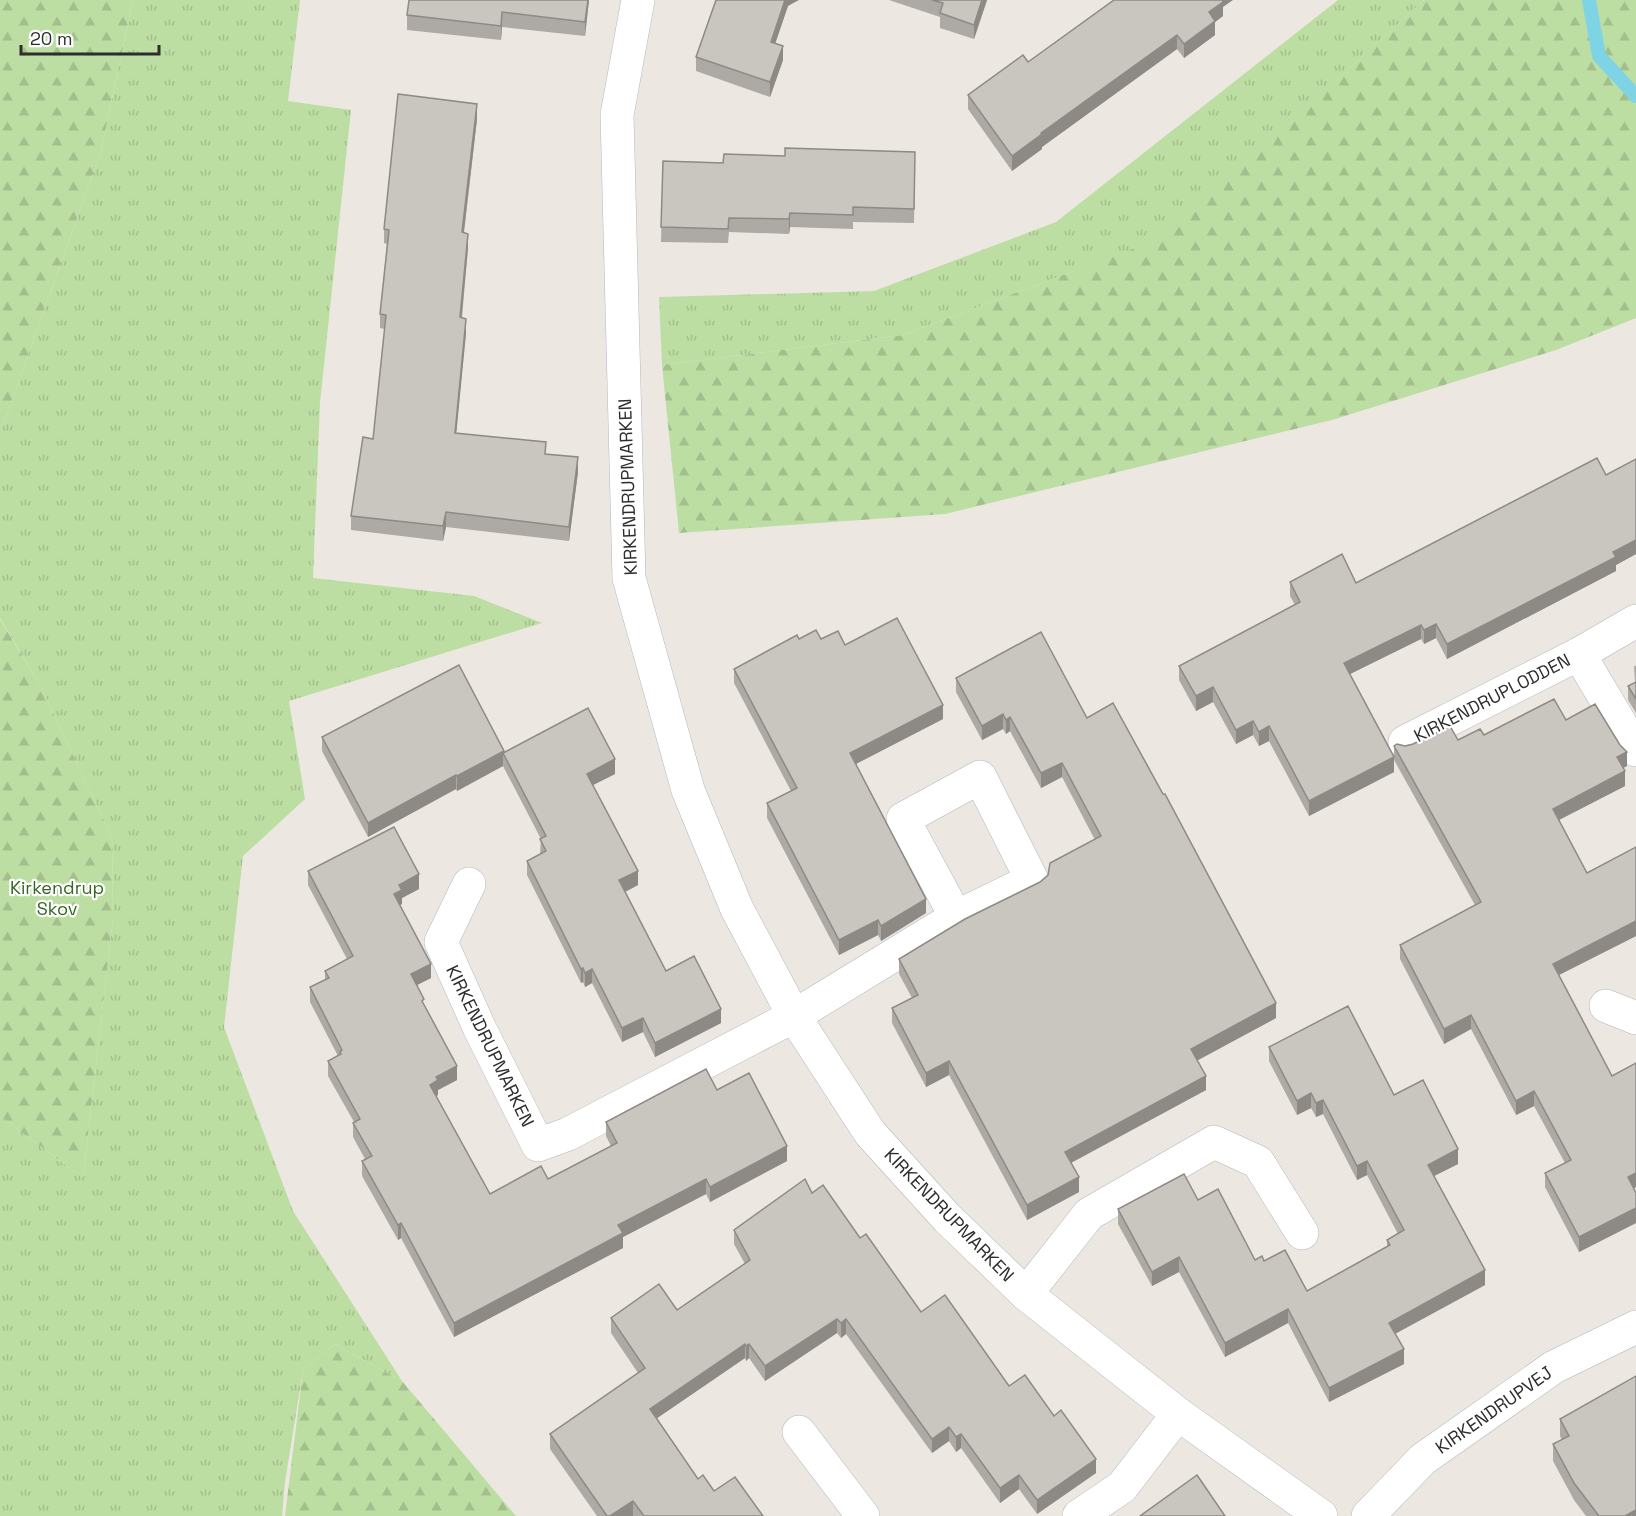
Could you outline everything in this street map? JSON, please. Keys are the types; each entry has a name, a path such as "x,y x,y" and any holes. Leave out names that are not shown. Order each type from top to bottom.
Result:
{"street":[{"name":"KIRKENDRUPMARKEN","path":"638,0 617,115 629,578 688,790 736,909 794,1016 870,1133 947,1218 1026,1294 1178,1414 1321,1516"},
{"name":"KIRKENDRUPLODDEN","path":"1404,742 1579,654 1636,621"},
{"name":"KIRKENDRUPLODDEN","path":"1579,654 1636,750"},
{"name":"KIRKENDRUPMARKEN","path":"469,884 441,942 479,1027 538,1145 568,1134 794,1016 956,917"},
{"path":"1606,1006 1636,1018"},
{"name":"KIRKENDRUPMARKEN","path":"1026,1294 1089,1214 1214,1143 1258,1162 1302,1233"},
{"name":"KIRKENDRUPVEJ","path":"1368,1516 1424,1459 1554,1367 1636,1327"},
{"path":"1079,1516 1122,1487 1178,1414"},
{"path":"799,1432 863,1516"}],"green space":[{"path":"0,0 133,0 101,151 0,434"},
{"path":"133,0 300,0 288,101 351,110 320,403 313,578 474,596 542,623 289,701 305,799 243,856 224,1027 293,1211 402,1381 335,1344 303,1370 285,1482 282,1516 0,1516 0,1116 83,1178 113,918 112,838 41,687 0,618 0,434 101,151"},
{"path":"1338,0 1424,0 1168,236 903,335 662,365 659,297 874,291 1056,222"},
{"path":"1424,0 1636,0 1636,318 1556,350 1332,420 945,514 679,533 662,365 903,335 1167,236"},
{"name":"Kirkendrup Skov","path":"0,619 41,687 112,838 113,918 83,1178 0,1116"},
{"path":"335,1344 402,1381 516,1516 285,1516 303,1370"}],"building":[{"path":"409,0 588,0 585,22 502,12 501,26 407,15"},
{"path":"716,0 785,0 771,42 783,46 770,82 696,57"},
{"path":"932,0 982,0 974,25 940,13 943,3"},
{"path":"1114,0 1222,0 1223,2 1209,12 1215,21 1184,44 1177,35 1012,156 968,95 1023,55 1028,62"},
{"path":"398,94 477,104 462,232 468,234 460,317 466,319 455,433 546,442 545,454 578,457 569,527 446,512 443,526 351,516 363,437 373,439 386,315 380,314 389,230 384,229"},
{"path":"785,148 915,152 914,209 853,207 853,215 790,213 789,219 729,218 728,229 661,227 663,161 723,163 724,154 785,156"},
{"path":"1597,458 1606,475 1636,459 1636,540 1613,552 1616,557 1447,644 1436,624 1424,630 1421,625 1344,663 1394,757 1309,801 1269,726 1259,732 1253,721 1236,730 1213,687 1196,696 1179,666 1300,602 1290,582 1342,554 1356,583"},
{"path":"897,618 943,705 850,753 926,899 881,926 878,920 839,940 767,803 797,788 734,669 797,635 799,639 816,630 821,639 838,631 845,645"},
{"path":"1041,632 1087,718 1113,703 1165,794 1276,1003 1191,1049 1206,1076 1065,1152 1079,1177 1027,1205 949,1061 926,1073 892,1008 918,995 899,959 965,919 1040,882 1048,875 1050,863 1101,836 1062,763 1041,773 1010,717 1006,720 1003,714 982,726 956,678"},
{"path":"459,665 504,751 368,823 322,737"},
{"path":"1636,682 1636,699 1628,686"},
{"path":"1554,699 1566,720 1595,704 1620,745 1627,752 1617,757 1625,771 1553,809 1587,873 1636,847 1636,921 1553,964 1612,1076 1636,1063 1636,1173 1628,1177 1636,1193 1636,1208 1579,1237 1545,1173 1571,1160 1534,1091 1516,1101 1471,1015 1444,1029 1400,945 1481,902 1394,746 1413,744 1450,726 1458,740 1480,729 1484,735"},
{"path":"588,708 615,759 587,774 638,871 619,880 666,971 694,956 721,1009 655,1043 643,1018 622,1028 592,969 585,973 583,968 581,969 527,861 546,851 540,839 546,836 503,753"},
{"path":"394,827 419,874 399,885 402,890 394,894 431,964 411,974 424,999 422,1001 457,1066 436,1077 438,1080 430,1085 490,1194 541,1166 548,1179 617,1143 606,1122 706,1069 717,1090 749,1073 787,1146 710,1187 706,1179 618,1225 623,1233 454,1323 401,1223 398,1225 362,1161 372,1156 353,1123 360,1119 328,1061 341,1054 342,1050 310,987 329,978 325,971 353,956 308,871"},
{"path":"1348,1006 1394,1095 1423,1080 1458,1149 1428,1165 1485,1270 1389,1323 1404,1349 1329,1388 1288,1309 1225,1343 1179,1257 1152,1272 1118,1209 1184,1174 1198,1200 1218,1189 1255,1260 1262,1256 1264,1261 1285,1250 1307,1291 1390,1245 1387,1240 1404,1230 1367,1161 1357,1166 1323,1100 1316,1103 1311,1093 1297,1101 1269,1047"},
{"path":"805,1179 812,1193 823,1185 860,1238 866,1234 921,1312 945,1295 1009,1386 1025,1375 1054,1416 1061,1410 1096,1459 1037,1500 1019,1475 1000,1488 961,1434 956,1437 949,1427 932,1439 846,1319 841,1323 837,1319 765,1366 749,1344 746,1346 745,1344 650,1409 698,1479 703,1475 714,1491 735,1477 763,1516 644,1516 633,1501 607,1516 550,1434 645,1368 611,1318 659,1284 677,1310 750,1260 734,1230"},
{"path":"1636,1376 1636,1510 1625,1516 1599,1516 1574,1483 1553,1444 1569,1436 1560,1419"},
{"path":"1197,1475 1225,1516 1140,1516"}],"waterway":[{"path":"1589,0 1599,56 1636,96"}]}
